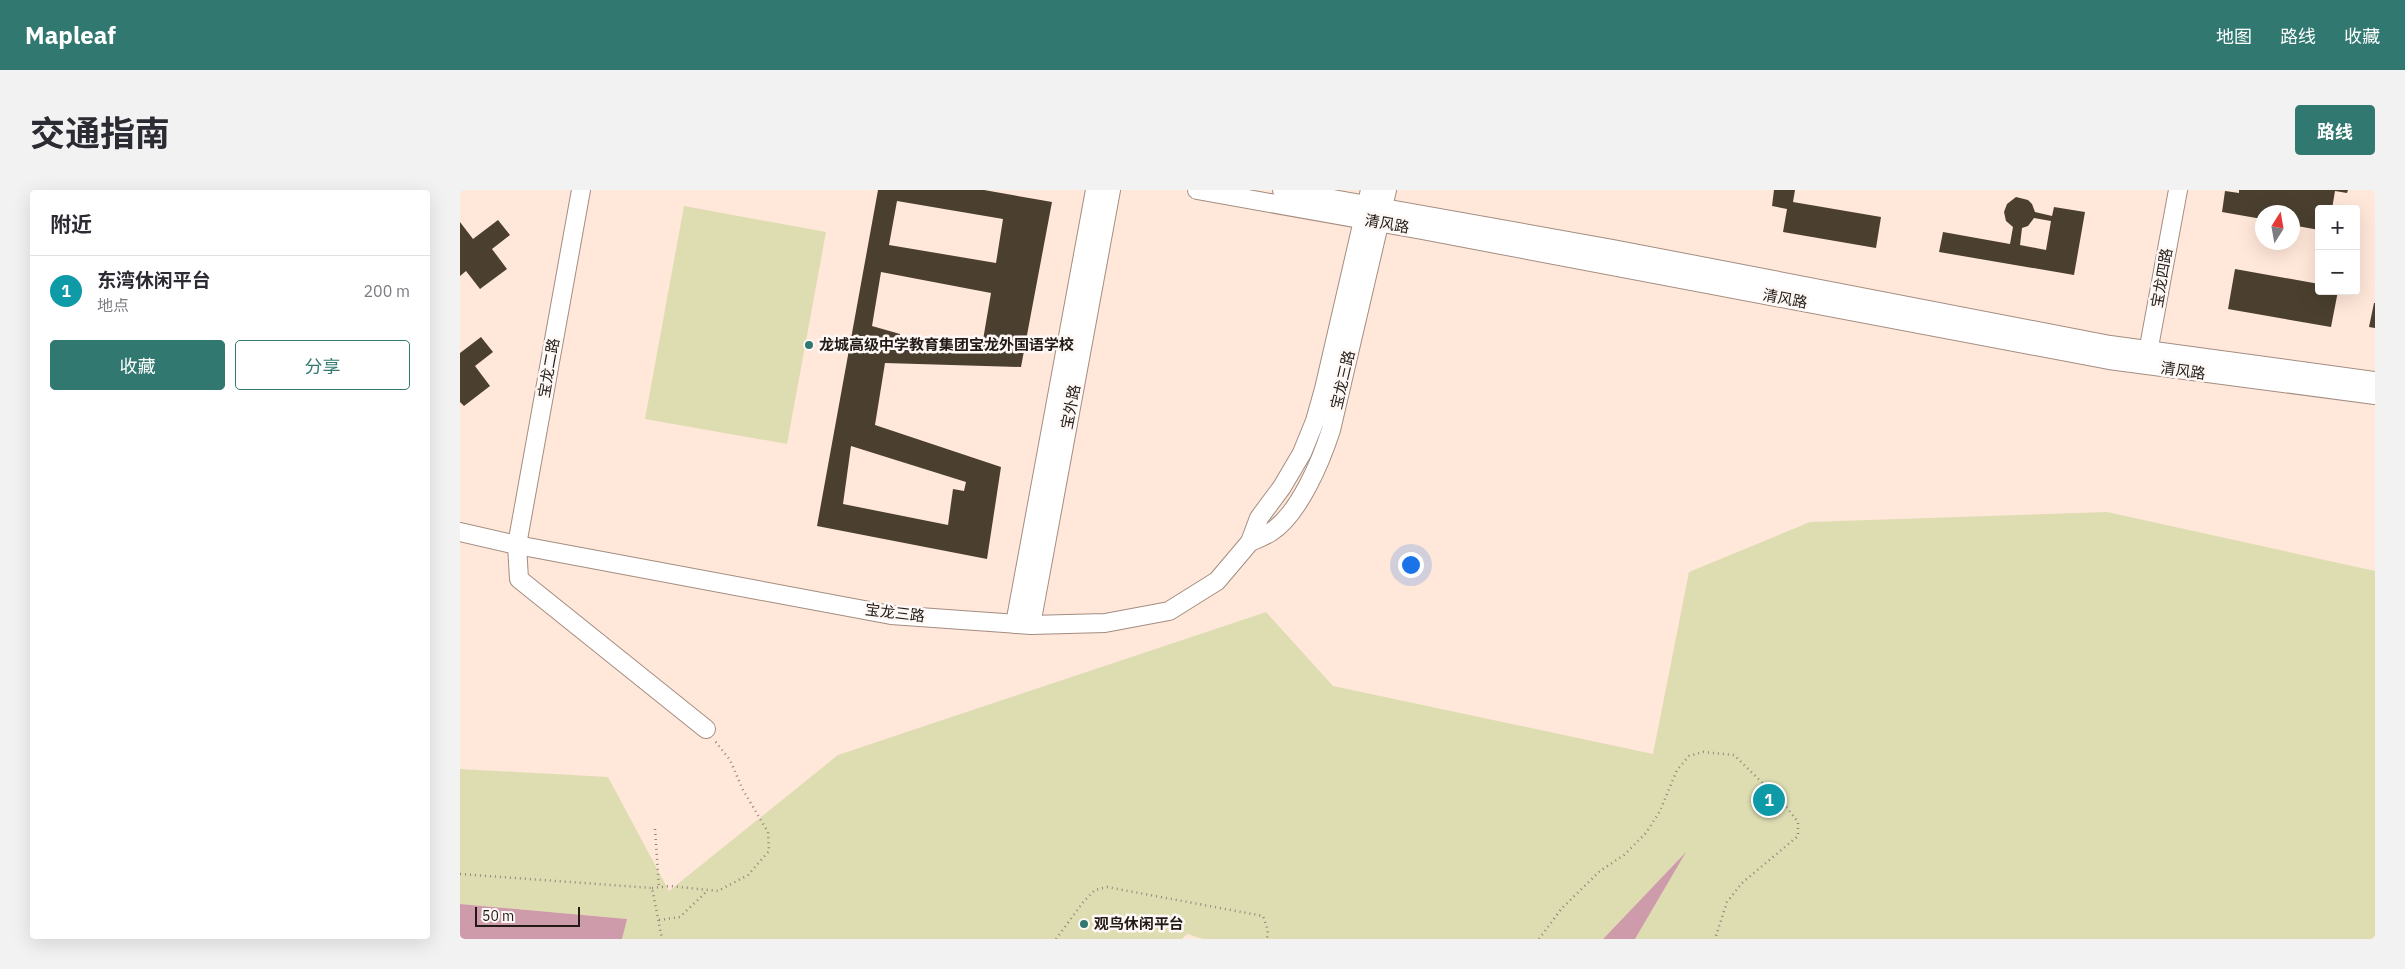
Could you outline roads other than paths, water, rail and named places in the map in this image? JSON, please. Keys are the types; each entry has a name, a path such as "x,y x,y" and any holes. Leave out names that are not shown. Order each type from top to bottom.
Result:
{"street":[{"name":"宝龙二路","path":"581,190 517,546 519,580 706,729"},
{"name":"宝外路","path":"1023,624 1094,190"},
{"name":"宝外路","path":"1023,624 1111,190"},
{"name":"清风路","path":"1197,190 1372,209"},
{"name":"清风路","path":"1282,190 1372,209 1613,249 2147,358 2375,396"},
{"name":"宝龙三路","path":"517,546 891,615 1023,624 1105,623 1169,611 1217,581 1250,542 1259,518 1282,487 1302,454 1315,422 1372,209 1387,190"},
{"name":"宝龙四路","path":"2147,358 2178,190"},
{"name":"清风路","path":"2147,358 2375,381"},
{"path":"460,532 517,546"},
{"path":"460,542 517,546"}],"place":[{"name":"龙城高级中学教育集团宝龙外国语学校","path":"809,345"},
{"name":"东湾休闲平台","path":"1769,800"},
{"name":"观鸟休闲平台","path":"1084,924"}]}
